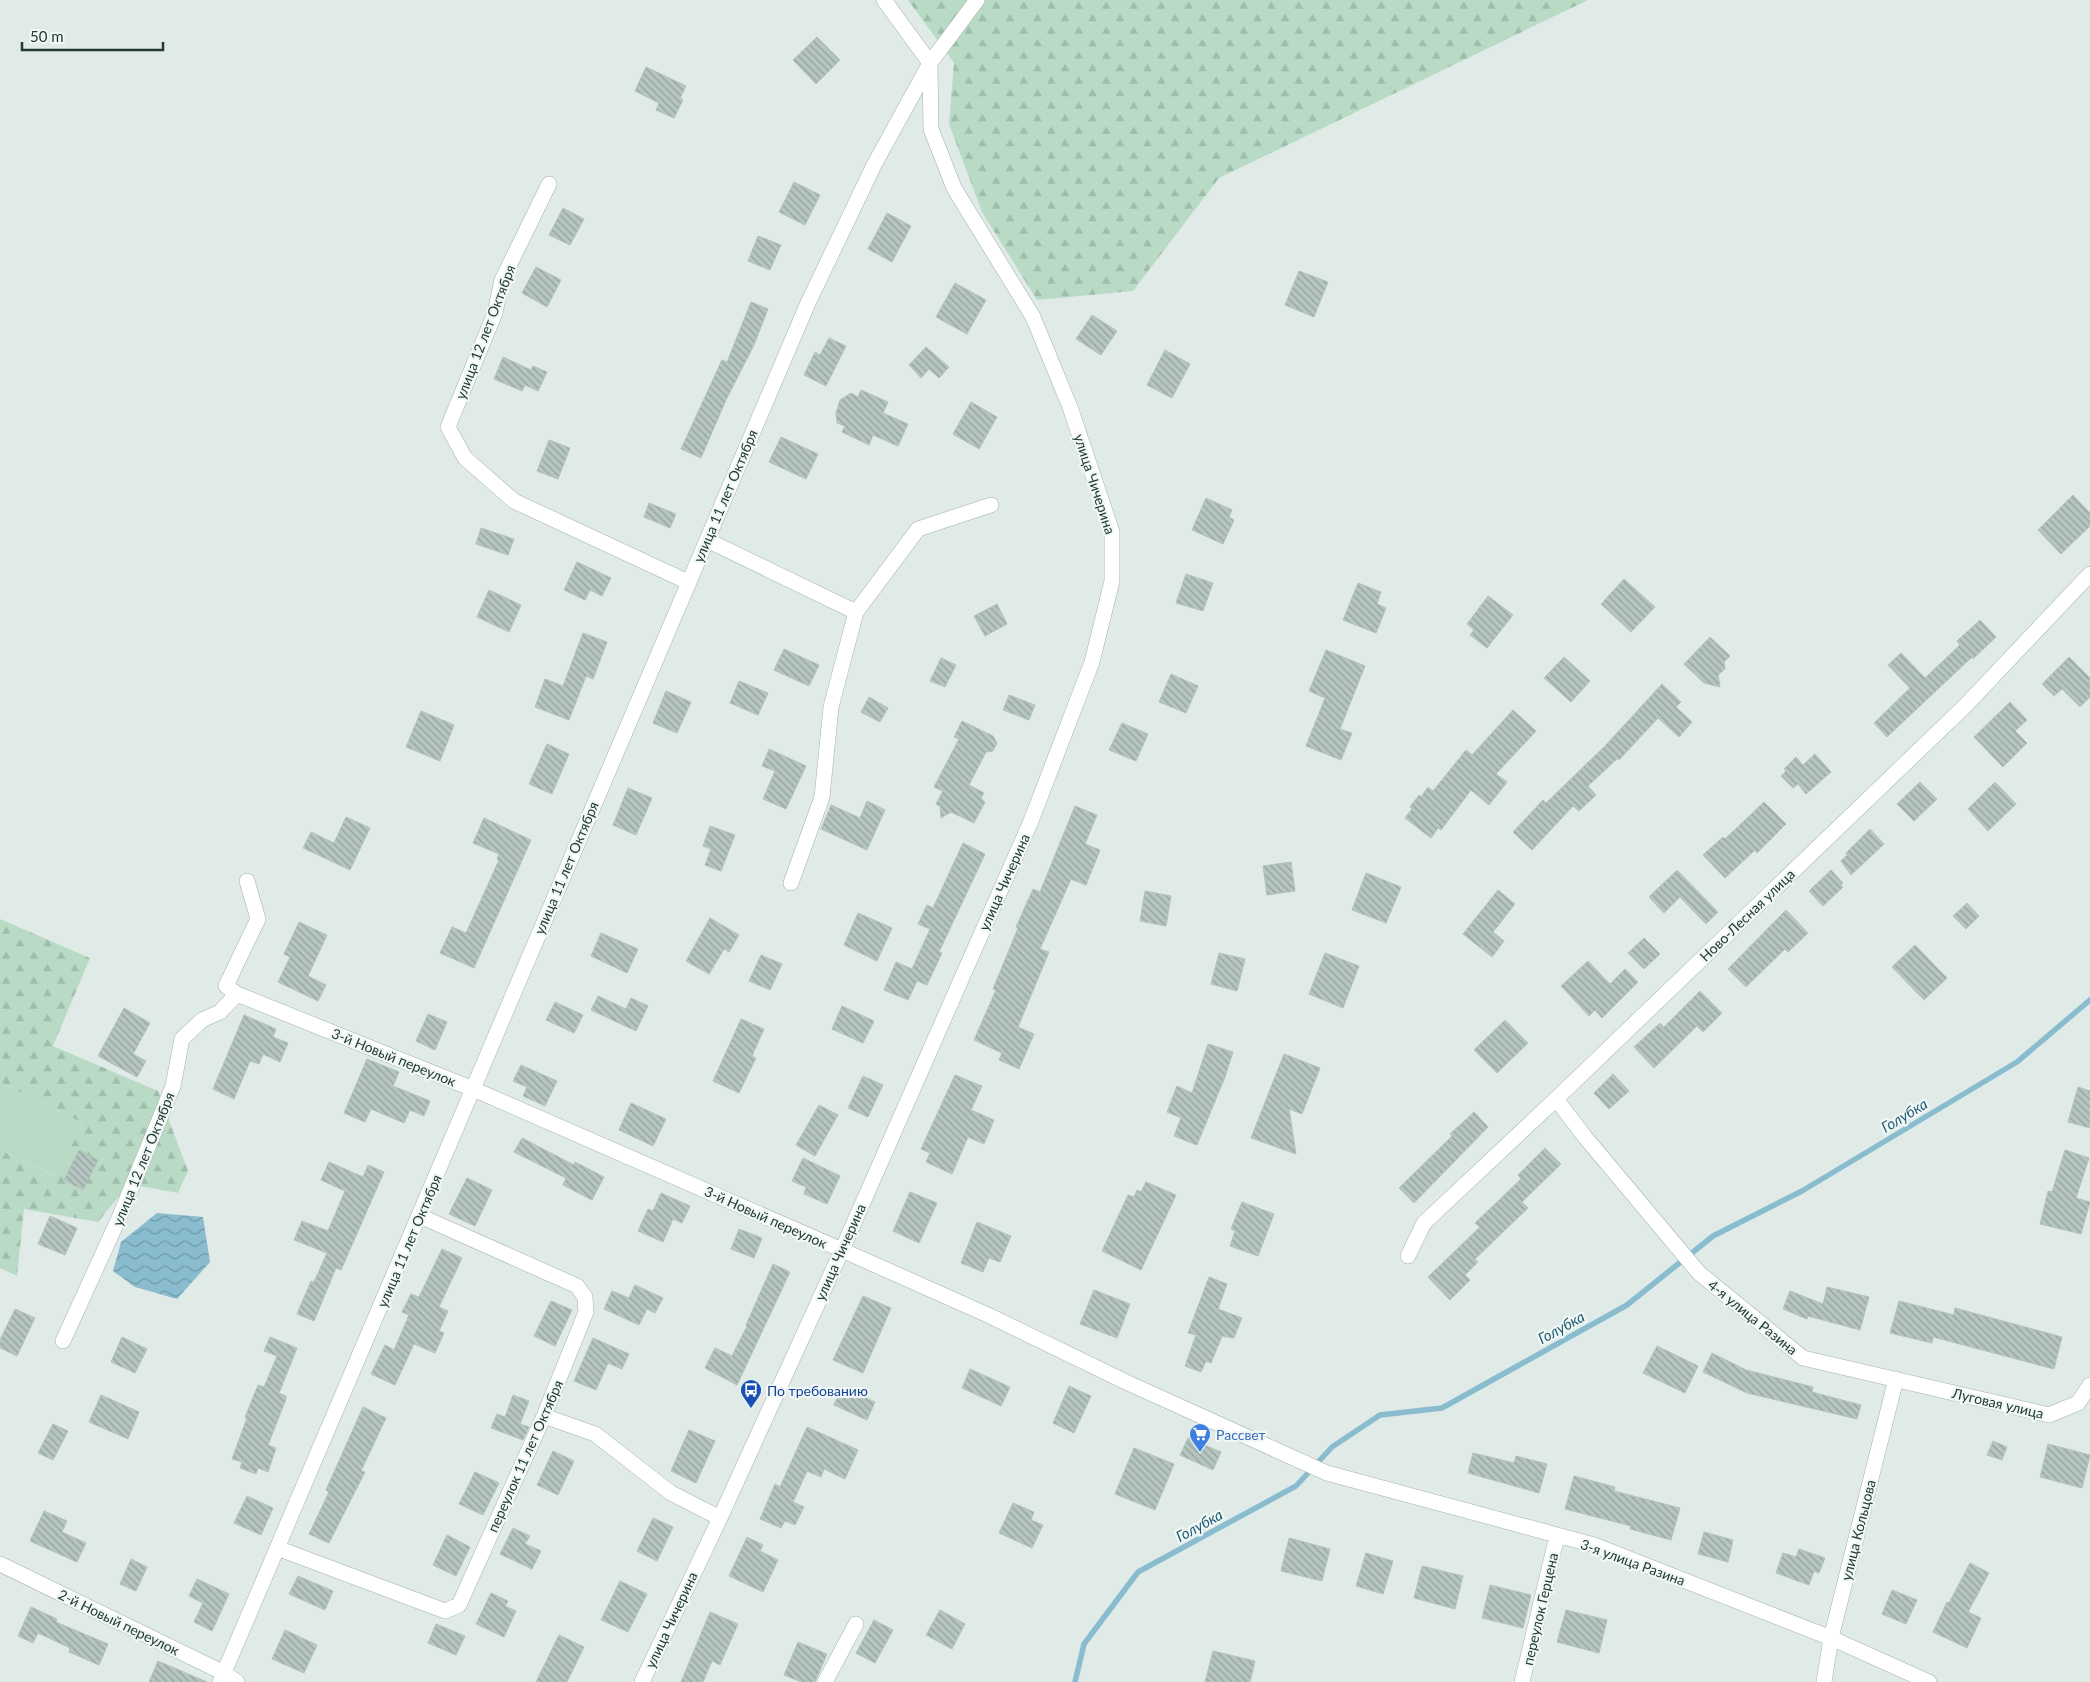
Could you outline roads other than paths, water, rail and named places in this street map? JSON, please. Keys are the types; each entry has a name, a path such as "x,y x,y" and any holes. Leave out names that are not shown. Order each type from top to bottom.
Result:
{"street":[{"path":"884,0 930,63"},
{"name":"улица 11 лет Октября","path":"222,1677 808,303 874,165 930,63 977,0"},
{"name":"улица Чичерина","path":"642,1682 720,1518 842,1250 1031,821 1092,662 1112,581 1112,532 1070,407 1033,318 954,188 931,129 930,63"},
{"name":"улица 12 лет Октября","path":"550,184 502,280 495,313 448,427 465,458 514,501 688,582"},
{"path":"792,884 822,797 832,707 856,612 918,529 991,505"},
{"path":"707,540 856,612"},
{"name":"Ново-Лесная улица","path":"1408,1256 1424,1223 1556,1099 1965,706 2090,574"},
{"name":"улица 12 лет Октября","path":"63,1341 119,1218 173,1086 182,1039 202,1020 220,1012 232,990 258,919 247,880"},
{"name":"3-й Новый переулок","path":"232,990 473,1089 842,1250 990,1316 1128,1383 1327,1473"},
{"name":"4-я улица Разина","path":"1556,1099 1699,1273 1803,1358 1896,1379"},
{"name":"переулок 11 лет Октября","path":"277,1548 445,1611 459,1605 544,1416 586,1312 585,1297 577,1286 420,1216"},
{"name":"Луговая улица","path":"1896,1379 2049,1415 2078,1403 2090,1385"},
{"name":"улица Кольцова","path":"1824,1682 1831,1638 1896,1379"},
{"path":"544,1416 595,1434 671,1493 720,1518"},
{"name":"3-я улица Разина","path":"1327,1473 1594,1545 1831,1638 1928,1682"},
{"name":"переулок Герцена","path":"1522,1682 1557,1536"},
{"name":"2-й Новый переулок","path":"0,1564 222,1677 237,1682"},
{"path":"825,1682 856,1624"}],"water":[{"path":"157,1213 203,1217 210,1262 177,1299 135,1287 113,1271 121,1242"}],"waterway":[{"name":"Голубка","path":"1075,1682 1084,1644 1138,1572 1296,1486 1332,1447 1380,1415 1442,1408 1627,1305 1713,1236 1802,1191 2017,1062 2090,1000"}],"place":[{"name":"По требованию","path":"751,1409"},
{"name":"Рассвет","path":"1200,1453"}]}
